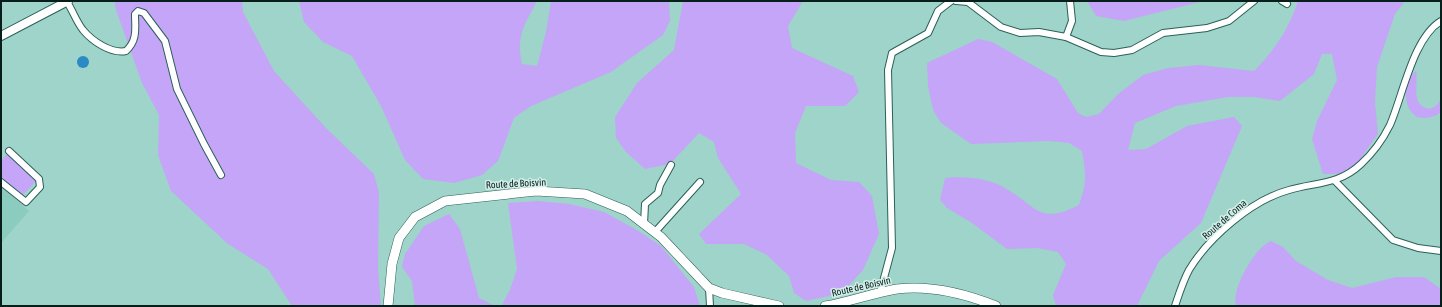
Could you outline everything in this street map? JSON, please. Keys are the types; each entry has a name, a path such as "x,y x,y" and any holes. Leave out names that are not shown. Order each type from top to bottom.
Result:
{"main road":[{"name":"Route de Boisvin","path":"388,306 392,264 399,238 415,217 445,201 536,191 585,194 627,211 655,232 709,288 722,293 779,306"},
{"name":"Route de Boisvin","path":"825,306 846,303 898,289 928,288 975,298 996,306"}],"street":[{"path":"880,293 892,248 888,70 892,53 928,32 938,12 951,1"},
{"path":"956,1 968,2 1001,27 1020,33 1039,32 1066,37 1102,52 1114,53 1132,50 1163,33 1207,28 1229,21 1254,1"},
{"path":"1066,37 1072,21 1070,1"},
{"path":"1,36 68,2 79,24 88,35 115,51 126,51 130,47 135,33 135,14 138,11 144,13 165,41 177,90 221,175"},
{"name":"Route de Coma","path":"1174,306 1190,269 1206,247 1253,206 1288,190 1334,181 1357,168 1380,142 1392,119 1421,43 1432,28 1441,21"},
{"path":"1,182 26,202 40,187 38,179 9,151"},
{"path":"644,224 645,204 658,193 660,184 671,165"},
{"path":"1334,181 1393,240 1418,248 1441,251"},
{"path":"655,232 700,182"},
{"path":"709,288 710,306"}],"shaded area":[{"path":"115,1 242,1 243,12 274,71 326,128 374,174 379,193 378,268 381,306 292,306 268,269 228,244 171,191 158,155 159,115 142,83 115,7"},
{"path":"299,1 537,1 522,31 520,54 522,64 537,66 546,32 551,1 669,1 670,21 663,35 611,72 531,106 514,118 498,161 482,175 454,183 423,179 405,160 381,106 352,56 323,42 304,22"},
{"path":"683,1 803,1 788,26 792,48 853,76 859,92 845,106 806,106 795,133 796,163 831,180 859,182 872,196 879,234 863,270 842,293 806,301 794,293 789,276 767,255 744,244 706,244 699,234 741,194 718,158 714,142 699,133 670,164 645,169 626,152 616,138 615,117 637,83 674,50"},
{"path":"1087,1 1204,1 1124,21 1096,16"},
{"path":"1298,1 1403,1 1403,4 1395,14 1377,67 1375,103 1378,134 1356,165 1338,174 1323,174 1312,139 1317,121 1337,80 1332,54 1322,54 1314,74 1280,101 1255,97 1228,97 1176,106 1135,123 1128,150 1146,149 1187,126 1234,117 1242,126 1201,223 1159,261 1137,306 1056,306 1053,295 1066,264 1058,252 1037,248 1007,249 972,223 947,208 940,200 945,178 976,178 992,182 1005,188 1039,211 1046,214 1054,214 1079,205 1085,184 1084,166 1082,151 1069,143 1049,141 971,144 941,123 933,110 928,86 927,63 978,39 992,42 1057,79 1078,113 1086,117 1099,114 1118,94 1143,75 1168,68 1199,65 1254,71 1268,56 1280,39 1290,21"},
{"path":"1416,71 1416,94 1419,103 1423,107 1429,109 1436,106 1441,99 1441,112 1435,116 1426,118 1417,117 1412,113 1409,107 1406,94 1407,88 1412,75"},
{"path":"8,153 37,180 22,196 1,177 1,161"},
{"path":"1,186 29,211 1,243"},
{"path":"538,201 569,204 604,212 637,230 661,246 694,287 700,306 415,306 412,281 402,267 405,254 424,226 449,214 460,229 479,298 493,305 502,305 510,290 517,269 508,203"},
{"path":"1271,241 1283,247 1296,261 1328,280 1352,288 1396,277 1424,277 1441,289 1441,306 1236,306 1235,299 1237,290 1246,269 1258,251"}],"water":[{"path":"85,56 88,57 88,67 81,68 78,67 77,60 78,57"}]}
